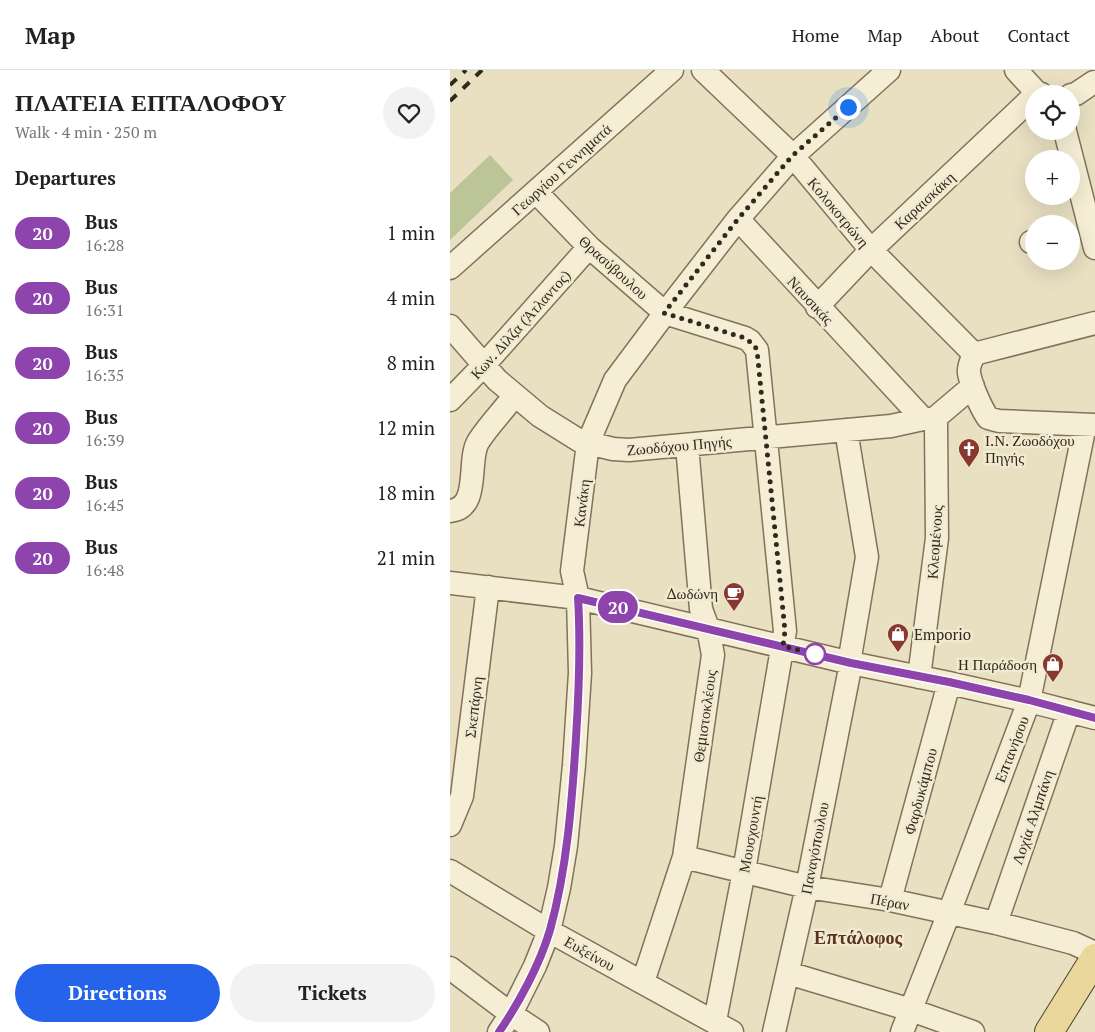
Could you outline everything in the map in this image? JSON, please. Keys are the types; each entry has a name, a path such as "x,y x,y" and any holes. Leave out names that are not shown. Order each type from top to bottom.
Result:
{"main road":[{"path":"1049,1032 1095,958"}],"street":[{"name":"Γεωργίου Γεννηματά","path":"450,268 672,70"},
{"name":"Κολοκοτρώνη","path":"703,70 792,156 871,250 974,354"},
{"name":"Κανάκη","path":"505,1023 535,966 549,931 564,855 574,765 580,673 578,598 572,571 588,443 615,380 664,313 738,219 792,156 889,70"},
{"path":"1016,70 1029,85"},
{"path":"1080,89 1090,78"},
{"name":"Καραισκάκη","path":"817,307 871,250 1025,105"},
{"path":"1067,140 1088,234"},
{"name":"Θρασύβουλου","path":"536,192 589,246 664,313 745,338 754,345 759,356 765,438 785,631 783,646"},
{"name":"Ναυσικάς","path":"738,219 885,380 928,419"},
{"name":"Κων. Δίλζα (Άτλαντος)","path":"450,400 483,366 589,246"},
{"path":"1090,425 993,420 988,418 973,386 969,372 974,354 1095,323"},
{"name":"Ζωοδόχου Πηγής","path":"450,326 483,366 514,396 565,433 588,443 613,449 629,450 765,438 891,426 928,419"},
{"path":"928,419 973,386"},
{"path":"450,511 459,509 467,500 477,444 514,396"},
{"name":"Κλεομένους","path":"920,676 937,538 936,424 928,419"},
{"name":"Επτανήσου","path":"902,1032 1029,700 1090,425"},
{"name":"Παναγόπουλου","path":"774,1032 807,886 850,663 867,557 846,430"},
{"name":"Θεμιστοκλέους","path":"643,982 684,857 713,655 708,628 701,609 687,445"},
{"path":"450,583 578,598 850,663 1029,700 1095,718"},
{"name":"Σκεπάρνη","path":"450,825 488,587"},
{"name":"Μουσχουντή","path":"724,1027 744,872 783,646"},
{"name":"Φαρδυκάμπου","path":"890,900 949,682"},
{"name":"Λοχία Αλμπάνη","path":"996,923 1069,711"},
{"name":"Πέραν","path":"684,857 807,886 890,900 996,923 1073,943 1095,953"},
{"name":"Ευξείνου","path":"450,871 549,931 724,1027"},
{"path":"450,968 505,1023 538,1032"},
{"path":"788,973 911,1010 973,1032"}],"green space":[{"path":"490,155 513,180 450,240 450,193"}],"railway":[{"path":"450,85 466,70"},
{"path":"450,101 482,70"}],"bus line":[{"name":"20","path":"499,1032 511,1014 535,966 549,931 559,888 566,846 574,765 580,673 578,598 851,663 1029,700 1095,718"}],"place":[{"name":"Ι.Ν. Ζωοδόχου Πηγής","path":"969,468"},
{"name":"Δωδώνη","path":"734,612"},
{"name":"Emporio","path":"898,653"},
{"name":"Η Παράδοση","path":"1053,683"}],"district":[{"name":"Επτάλοφος","path":"858,937"}],"route":[{"path":"815,654 783,646 785,631 757,350 745,338 664,313 738,219 792,156 848,107"}]}
